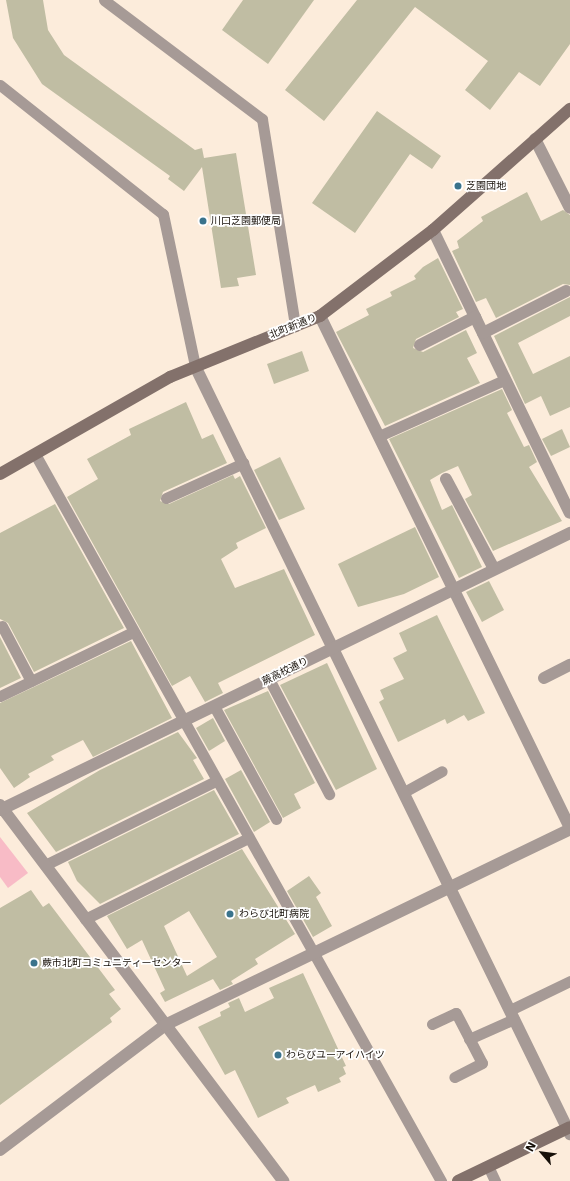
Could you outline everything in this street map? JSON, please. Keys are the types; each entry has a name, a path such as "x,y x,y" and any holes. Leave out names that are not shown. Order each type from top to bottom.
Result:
{"street":[{"name":"北町新通り","path":"0,474 195,366 320,316 433,230 570,109"},
{"path":"535,139 570,208"},
{"path":"433,230 504,380 570,513"},
{"path":"483,333 566,291"},
{"path":"0,1150 165,1025 570,829 320,316"},
{"path":"420,345 475,317"},
{"path":"195,366 334,647 569,1130 458,1181"},
{"path":"446,479 494,569"},
{"name":"蕨高校通り","path":"1,808 570,532"},
{"path":"544,678 570,665"},
{"path":"1,808 86,918 283,1181"}],"lane":[{"path":"104,0 262,119 295,326"},
{"path":"0,85 163,214 195,366"},
{"path":"379,436 504,380"},
{"path":"35,454 182,721 440,1181"},
{"path":"166,498 243,463"},
{"path":"2,626 31,681"},
{"path":"0,696 133,632"},
{"path":"269,679 329,794"},
{"path":"214,706 276,819"},
{"path":"404,792 442,771"},
{"path":"45,865 216,781"},
{"path":"86,918 248,838"},
{"path":"469,1039 570,981"},
{"path":"432,1024 456,1013 482,1063 454,1077"},
{"path":"488,1166 495,1181"}],"shaded area":[{"path":"0,837 28,873 8,888 0,877"}],"building":[{"path":"6,0 43,0 48,30 64,55 195,150 202,148 204,158 236,153 256,275 237,278 239,286 221,288 202,167 184,191 168,179 170,176 42,84 13,38"},
{"path":"243,0 314,0 268,64 222,30"},
{"path":"357,0 570,0 570,44 540,86 519,72 490,110 465,90 488,61 415,7 324,121 285,90"},
{"path":"377,111 441,156 432,169 410,154 355,233 312,203"},
{"path":"527,192 541,221 563,210 570,215 570,285 563,284 496,318 486,298 476,302 452,251 459,248 457,241 483,221 481,217"},
{"path":"438,258 463,309 456,312 459,317 416,339 413,348 423,352 466,330 477,353 467,358 480,383 385,426 336,332 369,315 366,309 392,296 390,292 416,279 414,276 423,267"},
{"path":"570,297 570,316 518,343 533,374 570,356 570,407 550,416 541,396 525,404 494,336"},
{"path":"302,351 309,371 274,384 267,364"},
{"path":"502,389 512,410 507,413 524,447 529,445 537,462 529,467 562,521 493,551 465,499 472,495 458,466 442,473 430,480 442,510 452,505 482,567 459,578 389,439"},
{"path":"186,402 202,439 213,434 227,463 163,492 160,501 169,504 233,475 235,479 240,476 266,528 236,543 238,548 221,559 235,588 284,569 315,635 218,683 223,693 205,702 190,676 172,686 67,497 98,479 87,459 131,435 129,429"},
{"path":"562,429 570,447 551,456 542,439"},
{"path":"280,457 305,509 279,520 254,470"},
{"path":"55,504 124,628 34,672 8,623 0,619 0,533"},
{"path":"415,527 439,577 404,594 358,607 338,564"},
{"path":"489,581 504,610 482,622 466,592"},
{"path":"437,615 485,713 468,721 464,715 447,724 445,719 398,742 379,702 384,699 380,690 404,679 393,658 407,651 399,633"},
{"path":"0,637 21,678 0,688"},
{"path":"131,641 172,718 93,757 83,740 51,756 54,760 28,774 30,777 14,788 0,768 0,703"},
{"path":"327,663 377,769 336,790 280,685"},
{"path":"268,691 315,783 294,794 301,808 283,818 224,710"},
{"path":"213,718 225,741 209,751 196,728"},
{"path":"178,732 197,758 193,760 204,779 56,852 27,813 100,770"},
{"path":"241,770 270,822 254,832 225,779"},
{"path":"214,790 239,834 100,904 77,881 68,862"},
{"path":"242,849 295,934 255,959 258,964 231,981 233,984 220,990 213,979 165,1002 160,993 165,990 142,940 127,949 107,916","holes":["189,911 217,957 187,976 164,926"]},
{"path":"309,876 321,893 316,897 332,926 313,937 287,891"},
{"name":"蕨市北町コミュニティーセンター","path":"31,890 43,907 49,903 115,990 109,994 121,1009 110,1018 112,1022 0,1105 0,908"},
{"name":"わらびユーアイハイツ","path":"303,973 346,1066 343,1067 346,1074 339,1078 341,1082 318,1092 315,1085 286,1098 289,1103 258,1118 235,1070 225,1075 198,1027 221,1016 220,1012 230,1007 228,1003 239,998 245,1012 274,998 269,988"}],"place":[{"name":"芝園団地","path":"458,186"},
{"name":"川口芝園郵便局","path":"203,221"},
{"name":"わらび北町病院","path":"230,914"},
{"name":"蕨市北町コミュニティーセンター","path":"34,963"},
{"name":"わらびユーアイハイツ","path":"278,1055"}]}
